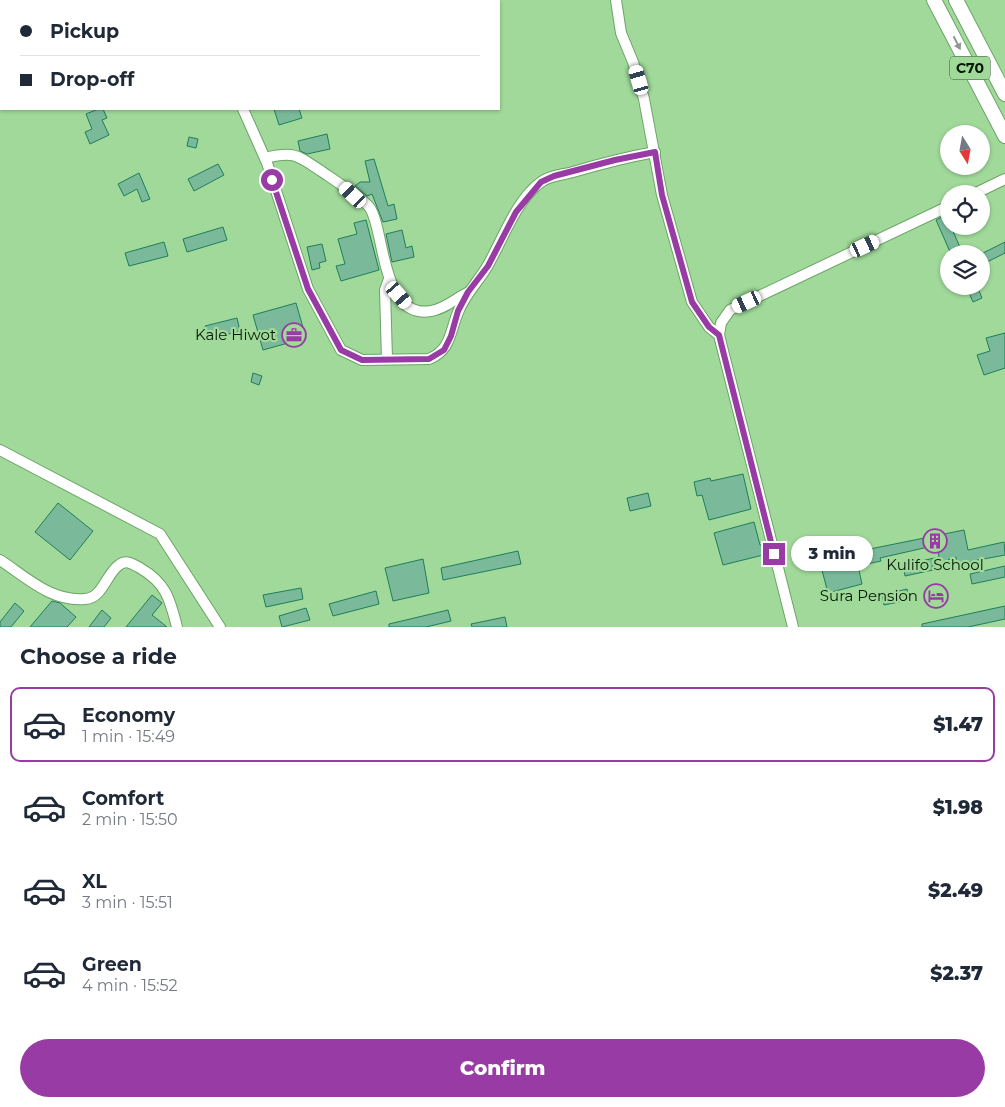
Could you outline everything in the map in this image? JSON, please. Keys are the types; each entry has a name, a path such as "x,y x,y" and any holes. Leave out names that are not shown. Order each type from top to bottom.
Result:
{"highway":[{"name":"C70","path":"934,0 1005,136"},
{"name":"C70","path":"960,1 1005,94"}],"street":[{"path":"616,0 621,33 633,62 644,99 662,195 692,302 709,327 719,335"},
{"path":"243,110 265,158 308,289 341,350 362,360 429,359 437,356 451,336 458,311 468,292 488,266 516,212 541,182 554,176 655,152"},
{"path":"265,158 281,154 299,156 339,182 370,208 389,279 406,303 424,312 442,308 468,292"},
{"path":"990,186 1005,179"},
{"path":"793,627 719,335 721,323 730,310 940,210"},
{"path":"387,359 385,290 389,279"},
{"path":"0,450 160,534 220,627"},
{"path":"0,560 41,590 69,598 86,599 98,593 118,565 124,562 132,562 161,582 177,627"}],"building":[{"path":"96,110 103,110 107,118 102,120 109,135 90,144 85,132 92,129 86,114"},
{"path":"274,110 299,110 302,118 279,125"},
{"path":"327,134 330,149 307,154 300,151 298,141"},
{"path":"189,137 198,139 196,148 187,146"},
{"path":"374,159 388,206 394,204 397,219 383,222 372,194 367,196 355,186 360,182 370,182 365,161"},
{"path":"218,164 224,175 194,191 188,179"},
{"path":"139,173 150,199 142,202 137,189 124,196 118,184"},
{"path":"940,218 940,229 936,220"},
{"path":"366,220 379,270 341,281 336,266 345,264 338,239 357,234 354,223"},
{"path":"223,227 227,240 187,252 183,239"},
{"path":"402,230 406,248 412,246 414,257 392,262 386,234"},
{"path":"943,235 955,235 959,245 947,245"},
{"path":"164,242 168,256 129,266 125,253"},
{"path":"1005,242 1005,253 990,260 990,250"},
{"path":"322,244 326,261 319,263 320,268 312,270 307,247"},
{"path":"970,295 981,295 982,298 973,302"},
{"path":"296,303 306,338 263,350 253,315"},
{"path":"237,318 240,331 209,339 205,326"},
{"path":"1005,333 1005,368 984,375 977,355 990,351 986,338"},
{"path":"253,373 262,376 259,385 251,382"},
{"path":"743,474 751,509 709,520 702,495 697,496 694,482 710,478 711,481"},
{"path":"648,493 651,506 630,511 627,498"},
{"path":"58,503 93,531 70,560 35,532"},
{"path":"754,522 760,545 765,544 767,554 723,565 714,533"},
{"path":"964,530 968,550 1004,542 1005,555 957,564 956,557 932,566 933,570 905,576 903,565 939,557 937,545 880,558 881,561 858,566 862,584 828,593 819,559 854,550 855,552"},
{"path":"518,551 521,564 443,580 441,568"},
{"path":"423,559 429,593 393,601 385,568"},
{"path":"1005,566 1005,577 972,584 970,574"},
{"path":"301,588 303,599 266,607 263,595"},
{"path":"907,589 909,600 884,605 882,595"},
{"path":"376,591 379,604 333,616 329,604"},
{"path":"152,595 162,603 152,615 167,627 126,627"},
{"path":"52,601 60,603 76,617 67,627 30,627"},
{"path":"15,603 24,611 11,627 0,627 0,622"},
{"path":"1005,606 1005,619 968,627 922,627 922,624"},
{"path":"306,608 310,620 282,627 279,616"},
{"path":"102,610 111,618 104,627 89,627"},
{"path":"448,610 451,621 426,627 389,627 389,624"},
{"path":"505,617 507,627 472,627 471,624"}],"place":[{"name":"Kale Hiwot","path":"294,335"},
{"name":"Kulifo School","path":"935,541"},
{"name":"Sura Pension","path":"936,596"}],"route":[{"path":"272,180 308,289 341,350 354,358 362,360 429,359 437,356 444,350 451,336 458,311 468,292 488,266 516,212 541,182 554,176 655,152 662,195 692,302 709,327 719,335 774,554"}]}
